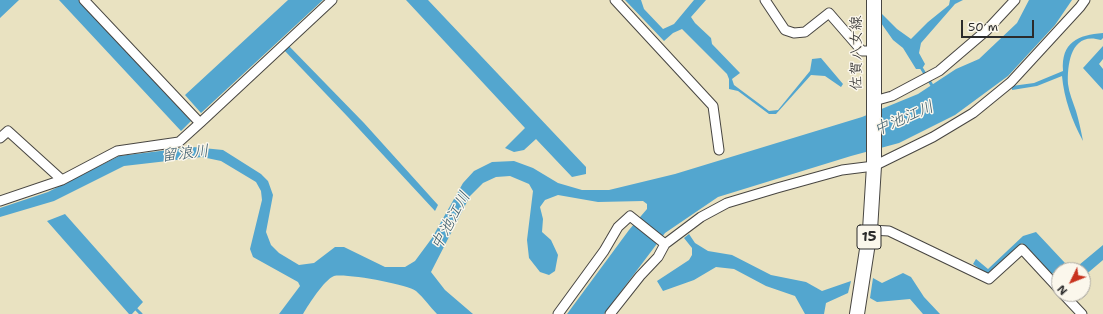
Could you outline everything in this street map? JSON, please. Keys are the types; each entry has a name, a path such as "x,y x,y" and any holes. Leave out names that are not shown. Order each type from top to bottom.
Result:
{"main road":[{"name":"佐賀八女線","path":"874,0 874,104"},
{"name":"15","path":"857,314 870,230 874,162 874,104"}],"street":[{"path":"84,0 200,123"},
{"path":"0,201 62,180 118,151 179,142 332,0"},
{"path":"615,0 713,106 719,150"},
{"path":"765,0 785,30 794,33 805,32 829,13 862,51 874,51"},
{"path":"874,104 939,71 987,30 1015,0"},
{"path":"610,314 640,276 658,257 665,244 701,216 727,203 874,162 933,137 973,113 1012,82 1079,3"},
{"path":"0,138 8,131 62,180"},
{"path":"558,314 604,251 618,228 630,216 665,244"},
{"path":"870,230 889,231 990,279 1022,249 1051,281"},
{"path":"1071,302 1082,314"}],"water":[{"path":"0,0 19,0 0,18"},
{"path":"59,0 79,0 191,121 181,131"},
{"path":"288,0 323,0 201,113 185,95"},
{"path":"406,0 428,0 586,167 586,174 572,177 536,139 524,150 514,152 505,148 525,128"},
{"path":"625,0 641,0 644,9 663,29 674,24 694,0 706,0 691,17 695,23 711,38 712,44 740,73 732,79 734,85 769,111 778,110 810,71 812,59 821,58 843,84 841,87 825,76 811,75 776,114 769,114 738,91 729,89 729,79 727,74 682,29 673,33 664,41"},
{"path":"950,0 963,0 955,4 921,43 919,53 925,64 922,69 916,69 903,48 893,40 881,23 881,13 897,29 911,39 928,22 949,5"},
{"path":"1029,0 1072,0 1055,25 1008,76 955,115 899,143 851,156 718,197 665,233 604,314 567,314 629,230 647,209 647,204 643,201 598,202 558,195 545,200 540,207 543,219 542,232 551,240 558,255 555,271 549,275 540,272 529,258 527,240 533,191 529,184 510,176 496,177 483,183 470,196 431,272 445,290 473,314 437,314 416,291 410,288 376,280 340,275 330,278 326,282 303,314 279,314 300,286 298,282 253,257 250,249 262,200 261,191 256,182 221,161 202,157 124,166 54,201 0,217 0,208 48,192 119,156 193,147 223,150 261,174 268,181 273,195 266,232 271,245 279,253 299,265 314,263 335,247 344,247 385,267 405,267 415,261 432,238 463,183 474,171 492,162 514,161 533,168 558,183 582,190 609,190 675,174 862,117 918,94 956,69 979,59 1017,23"},
{"path":"1103,33 1103,38 1101,40 1091,38 1083,40 1073,50 1070,58 1068,84 1083,141 1075,126 1069,109 1062,76 1037,86 1012,90 1012,86 1034,83 1063,71 1065,53 1073,42 1079,38"},
{"path":"288,45 364,123 438,205 435,211 283,49"},
{"path":"1103,46 1103,59 1099,64 1103,69 1103,90 1083,68"},
{"path":"65,214 143,302 132,314 129,314 47,221"},
{"path":"1036,232 1064,262 1051,262 1051,273 1022,243 992,272 987,274 973,264 976,259 988,269 1023,236"},
{"path":"689,234 695,243 708,251 732,255 771,275 806,282 822,291 851,281 848,293 826,303 824,314 805,314 795,296 766,286 734,269 716,267 694,280 663,291 657,281 689,260 692,255 692,248 684,238"},
{"path":"1103,245 1103,260 1091,270 1091,262 1083,262"},
{"path":"903,273 911,277 924,297 940,314 923,314 910,299 877,302 870,298 873,278 882,283"}],"waterway":[{"path":"922,69 925,74"},
{"path":"930,82 934,89"},
{"path":"136,309 141,314"}],"water label":[{"name":"中池江川","path":"904,119"},
{"name":"留浪川","path":"185,154"},
{"name":"中池江川","path":"451,221"}]}
